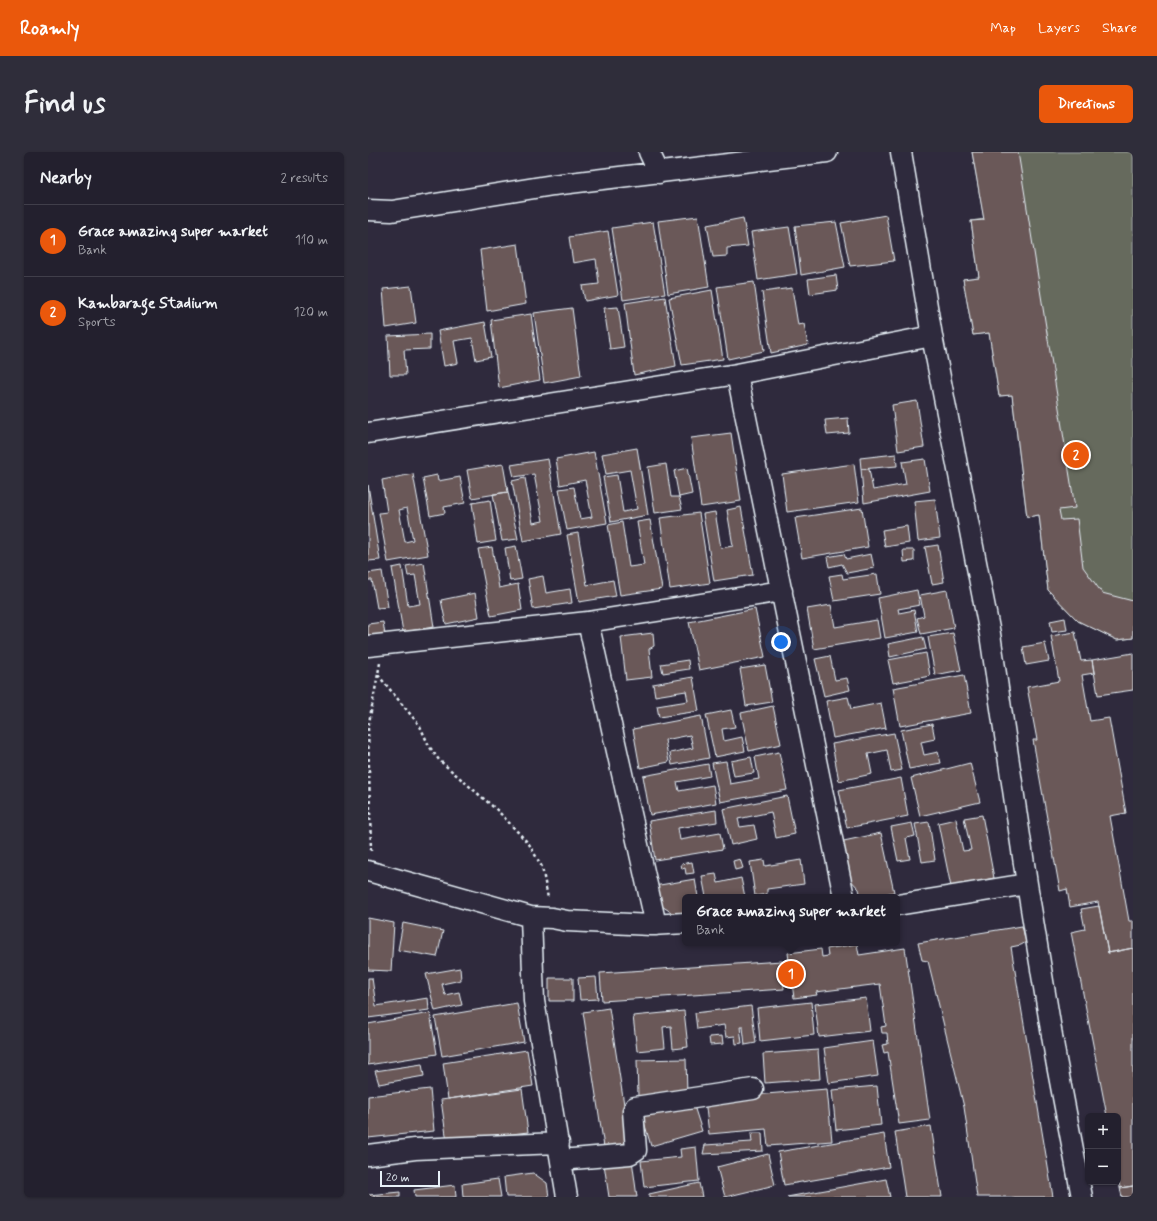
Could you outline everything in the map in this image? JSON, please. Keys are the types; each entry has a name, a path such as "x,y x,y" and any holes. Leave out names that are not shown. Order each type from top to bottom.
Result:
{"street":[{"path":"649,152 659,173"},
{"path":"368,210 392,211 553,186 827,152"},
{"path":"901,152 932,336 990,634 1027,884 1056,1060 1082,1197"},
{"path":"368,433 737,374 932,336"},
{"path":"737,374 843,894"},
{"path":"376,645 588,622 782,591"},
{"path":"588,622 656,924"},
{"path":"369,872 531,917 552,918 567,921 656,924 682,923"},
{"path":"900,905 1027,884"},
{"path":"531,917 534,1001 567,1197"},
{"path":"368,1155 415,1149 560,1151 630,1154 636,1150 633,1111 635,1107 753,1090"}],"path":[{"path":"369,872 368,728 378,675 376,645"},
{"path":"378,675 420,726 429,746 439,760 498,811 529,844 542,868 552,918"}],"shaded area":[{"path":"972,152 1133,152 1133,638 1117,640 1078,621 1048,590 1039,515 1027,517 1012,395 999,396 989,333 973,335 963,279 979,277 971,221 984,219"}],"building":[{"path":"972,152 1018,152 1075,508 1059,510 1061,520 1077,519 1083,567 1102,593 1133,601 1133,638 1117,640 1078,621 1048,590 1039,515 1027,517 1012,395 999,396 989,333 973,335 963,279 979,277 971,221 984,220"},
{"path":"886,215 894,261 850,266 841,223"},
{"path":"698,216 709,287 668,294 658,221"},
{"path":"743,218 748,246 727,248 727,256 713,257 707,225"},
{"path":"653,222 665,294 623,300 612,228"},
{"path":"836,222 845,267 801,275 795,226"},
{"path":"789,227 797,274 758,280 751,232"},
{"path":"608,231 618,295 585,301 582,286 599,284 596,259 573,263 569,237"},
{"path":"518,244 526,304 487,311 480,250"},
{"path":"836,275 838,290 810,294 808,279"},
{"path":"754,282 764,351 728,359 717,287"},
{"path":"411,286 416,323 386,328 383,289"},
{"path":"792,288 798,325 804,324 808,345 771,353 762,292"},
{"path":"712,290 723,359 682,365 669,298"},
{"path":"665,297 676,366 634,375 625,303"},
{"path":"618,307 624,347 610,349 604,308"},
{"path":"572,308 581,376 544,383 534,313"},
{"path":"531,314 540,380 499,388 491,320"},
{"path":"485,322 491,357 476,360 472,338 454,341 458,363 444,366 438,331"},
{"path":"430,334 430,349 404,350 406,375 390,375 388,336"},
{"path":"917,401 924,447 898,451 892,405"},
{"path":"848,418 849,433 827,435 825,420"},
{"path":"731,433 741,501 701,507 691,438"},
{"path":"637,448 648,515 611,522 603,477 617,475 623,512 637,509 630,470 606,474 602,454"},
{"path":"594,452 607,523 567,530 559,489 574,487 580,519 592,517 585,480 560,485 556,459"},
{"path":"896,454 897,466 861,469 860,458"},
{"path":"548,459 561,534 523,541 512,481 525,478 533,523 543,521 534,474 514,477 511,465"},
{"path":"925,459 930,491 864,503 861,469 869,469 873,490 906,484 902,462"},
{"path":"503,464 508,492 472,498 467,470"},
{"path":"666,464 671,497 679,497 682,509 655,513 648,467"},
{"path":"854,464 859,502 787,512 782,474"},
{"path":"687,468 692,494 679,497 674,471"},
{"path":"413,474 428,555 388,562 379,513 387,512 382,480","holes":["407,508 413,540 405,542 399,510"]},
{"path":"437,475 438,481 460,477 465,503 444,507 445,513 430,516 423,478"},
{"path":"368,485 380,560 368,561"},
{"path":"508,492 518,539 502,541 493,494"},
{"path":"935,499 940,538 918,541 914,501"},
{"path":"490,500 496,541 478,544 472,503"},
{"path":"741,507 753,575 714,581 703,514 715,512 721,548 733,546 727,510"},
{"path":"862,508 868,547 802,558 795,518"},
{"path":"699,513 710,583 670,589 660,518"},
{"path":"650,520 662,589 620,595 608,525 622,522 629,567 644,565 637,522"},
{"path":"907,526 909,543 885,547 882,530"},
{"path":"578,533 587,585 613,580 616,596 579,602 567,535"},
{"path":"938,545 944,582 932,584 925,547"},
{"path":"516,546 522,579 510,581 505,548"},
{"path":"492,547 499,588 518,584 522,610 491,616 478,549"},
{"path":"903,550 914,550 914,561 904,562"},
{"path":"844,554 846,559 871,554 874,568 847,573 842,564 829,567 827,557"},
{"path":"424,563 434,627 403,632 392,568 402,566 408,606 420,604 415,575 408,576 406,566"},
{"path":"382,571 388,607 377,608 372,580 368,580 368,573"},
{"path":"842,574 843,579 877,574 880,594 834,601 829,576"},
{"path":"543,576 546,593 570,589 572,603 533,609 528,579"},
{"path":"917,590 920,605 898,609 899,613 914,610 918,632 885,638 878,598"},
{"path":"947,590 954,628 921,634 917,618 924,616 920,595"},
{"path":"475,593 479,617 446,624 441,600"},
{"path":"831,605 835,627 877,620 880,638 814,649 807,609"},
{"path":"755,609 765,657 699,670 689,622"},
{"path":"1065,618 1067,630 1052,632 1050,621"},
{"path":"383,622 385,635 368,637 368,624"},
{"path":"1075,632 1081,661 1092,660 1094,673 1082,675 1090,721 1109,718 1126,813 1110,816 1129,921 1133,921 1133,948 1108,953 1098,902 1070,907 1067,889 1060,891 1033,740 1037,740 1027,687 1059,681 1051,636"},
{"path":"653,633 654,646 649,649 652,677 626,680 621,637"},
{"path":"953,633 961,670 935,675 928,637"},
{"path":"923,637 926,649 890,657 888,644"},
{"path":"1045,643 1049,661 1026,665 1023,647"},
{"path":"926,653 930,676 893,683 888,660"},
{"path":"1133,653 1133,690 1098,695 1092,660"},
{"path":"830,656 835,680 847,678 850,690 824,696 815,659"},
{"path":"688,660 689,669 663,673 661,664"},
{"path":"765,665 772,702 746,706 740,669"},
{"path":"964,675 971,713 900,726 893,688"},
{"path":"693,677 699,711 659,717 657,706 688,701 686,691 655,696 653,684"},
{"path":"848,697 851,709 881,703 886,728 833,738 826,701"},
{"path":"773,706 781,744 749,751 741,713"},
{"path":"731,710 735,727 722,729 724,741 742,737 745,751 715,757 706,715"},
{"path":"701,716 709,758 672,765 670,753 693,748 690,735 665,740 669,762 640,768 633,729"},
{"path":"932,724 935,739 921,742 924,755 938,752 941,763 909,769 901,730"},
{"path":"894,733 902,770 891,772 887,750 868,754 872,774 839,781 832,744"},
{"path":"779,752 787,790 720,802 712,763 726,761 730,784 759,779 755,757"},
{"path":"751,757 754,773 734,776 731,761"},
{"path":"970,763 980,802 920,816 911,778"},
{"path":"708,764 710,776 677,782 679,791 713,785 716,803 650,815 643,776"},
{"path":"901,778 908,816 847,828 839,790"},
{"path":"787,796 795,834 776,838 771,812 738,819 740,827 754,825 757,839 731,845 723,809"},
{"path":"716,810 717,822 678,828 680,840 720,833 723,849 655,860 649,821"},
{"path":"982,815 994,878 951,887 938,823 956,819 963,851 971,850 964,818"},
{"path":"929,822 935,860 922,862 915,824"},
{"path":"912,823 915,836 906,838 910,859 898,861 891,827"},
{"path":"881,833 894,892 885,894 860,894 859,889 846,875 839,842"},
{"path":"740,859 743,868 735,870 733,861"},
{"path":"764,860 765,866 801,860 804,884 767,889 767,894 755,894 750,862"},
{"path":"692,862 694,873 686,874 685,868 682,869 681,864"},
{"path":"716,874 718,883 741,878 744,894 705,894 702,876"},
{"path":"695,879 698,894 682,894 682,916 672,918 671,912 657,903 654,886"},
{"path":"1099,906 1108,953 1133,948 1133,1186 1120,1188 1121,1113 1106,1113 1071,932 1085,929 1081,909"},
{"path":"368,918 394,923 391,971 368,970"},
{"path":"403,923 443,931 437,957 398,950"},
{"path":"1022,926 1026,942 1021,945 1011,947 1053,1197 977,1197 964,1107 928,961 922,960 918,943"},
{"path":"845,946 857,946 859,955 905,948 930,1120 899,1124 888,1052 884,1053 882,1045 888,1044 887,1033 882,1033 881,1027 886,1026 880,984 816,992 817,995 794,998 788,953 821,949 822,957 828,956 827,949"},
{"path":"782,961 784,989 602,1001 600,973"},
{"path":"460,968 461,980 442,984 445,995 459,992 462,1005 435,1011 426,974"},
{"path":"596,977 598,999 580,1000 578,978"},
{"path":"368,978 372,978 376,1006 428,998 429,1010 368,1018"},
{"path":"549,978 573,978 573,1001 549,1001"},
{"path":"866,998 870,1031 819,1037 815,1004"},
{"path":"811,1002 814,1035 760,1041 757,1008"},
{"path":"517,1003 524,1042 442,1056 435,1017"},
{"path":"751,1006 756,1043 745,1045 743,1027 740,1027 742,1043 736,1044 735,1036 726,1037 724,1025 697,1029 695,1013"},
{"path":"609,1008 630,1143 604,1147 583,1012"},
{"path":"684,1011 688,1047 673,1049 671,1026 663,1027 665,1048 637,1051 633,1016"},
{"path":"430,1013 437,1054 368,1065 368,1024"},
{"path":"722,1036 723,1044 710,1045 709,1037"},
{"path":"873,1041 878,1076 829,1083 824,1048"},
{"path":"527,1050 533,1086 448,1099 443,1063"},
{"path":"818,1050 820,1079 765,1083 763,1054"},
{"path":"686,1059 687,1094 638,1096 637,1060"},
{"path":"422,1064 424,1076 379,1084 375,1071"},
{"path":"877,1086 881,1125 836,1130 832,1090"},
{"path":"430,1089 434,1131 368,1138 368,1096"},
{"path":"522,1089 528,1132 447,1142 441,1100"},
{"path":"827,1089 832,1141 768,1146 766,1129 709,1134 705,1099"},
{"path":"692,1100 702,1131 651,1146 642,1115"},
{"path":"931,1126 942,1197 905,1197 895,1132"},
{"path":"751,1133 762,1133 763,1151 703,1154 705,1145 752,1142"},
{"path":"884,1134 889,1167 784,1185 778,1152"},
{"path":"696,1147 699,1181 644,1187 641,1161 681,1157 680,1149"},
{"path":"768,1154 775,1185 725,1197 717,1167"},
{"path":"632,1160 637,1197 609,1197 604,1164"},
{"path":"533,1173 547,1183 549,1197 506,1197 504,1177"},
{"path":"498,1179 501,1197 463,1197 462,1184"},
{"path":"886,1179 890,1197 787,1197"},
{"path":"699,1183 702,1197 649,1197 649,1194"},
{"path":"455,1185 456,1197 415,1197 414,1190"},
{"path":"1133,1186 1133,1197 1122,1197 1120,1188"},
{"path":"400,1192 400,1197 368,1197 368,1195"}],"place":[{"name":"Kambarage Stadium","path":"1076,455"},
{"name":"Grace amazing super market","path":"791,974"}]}
